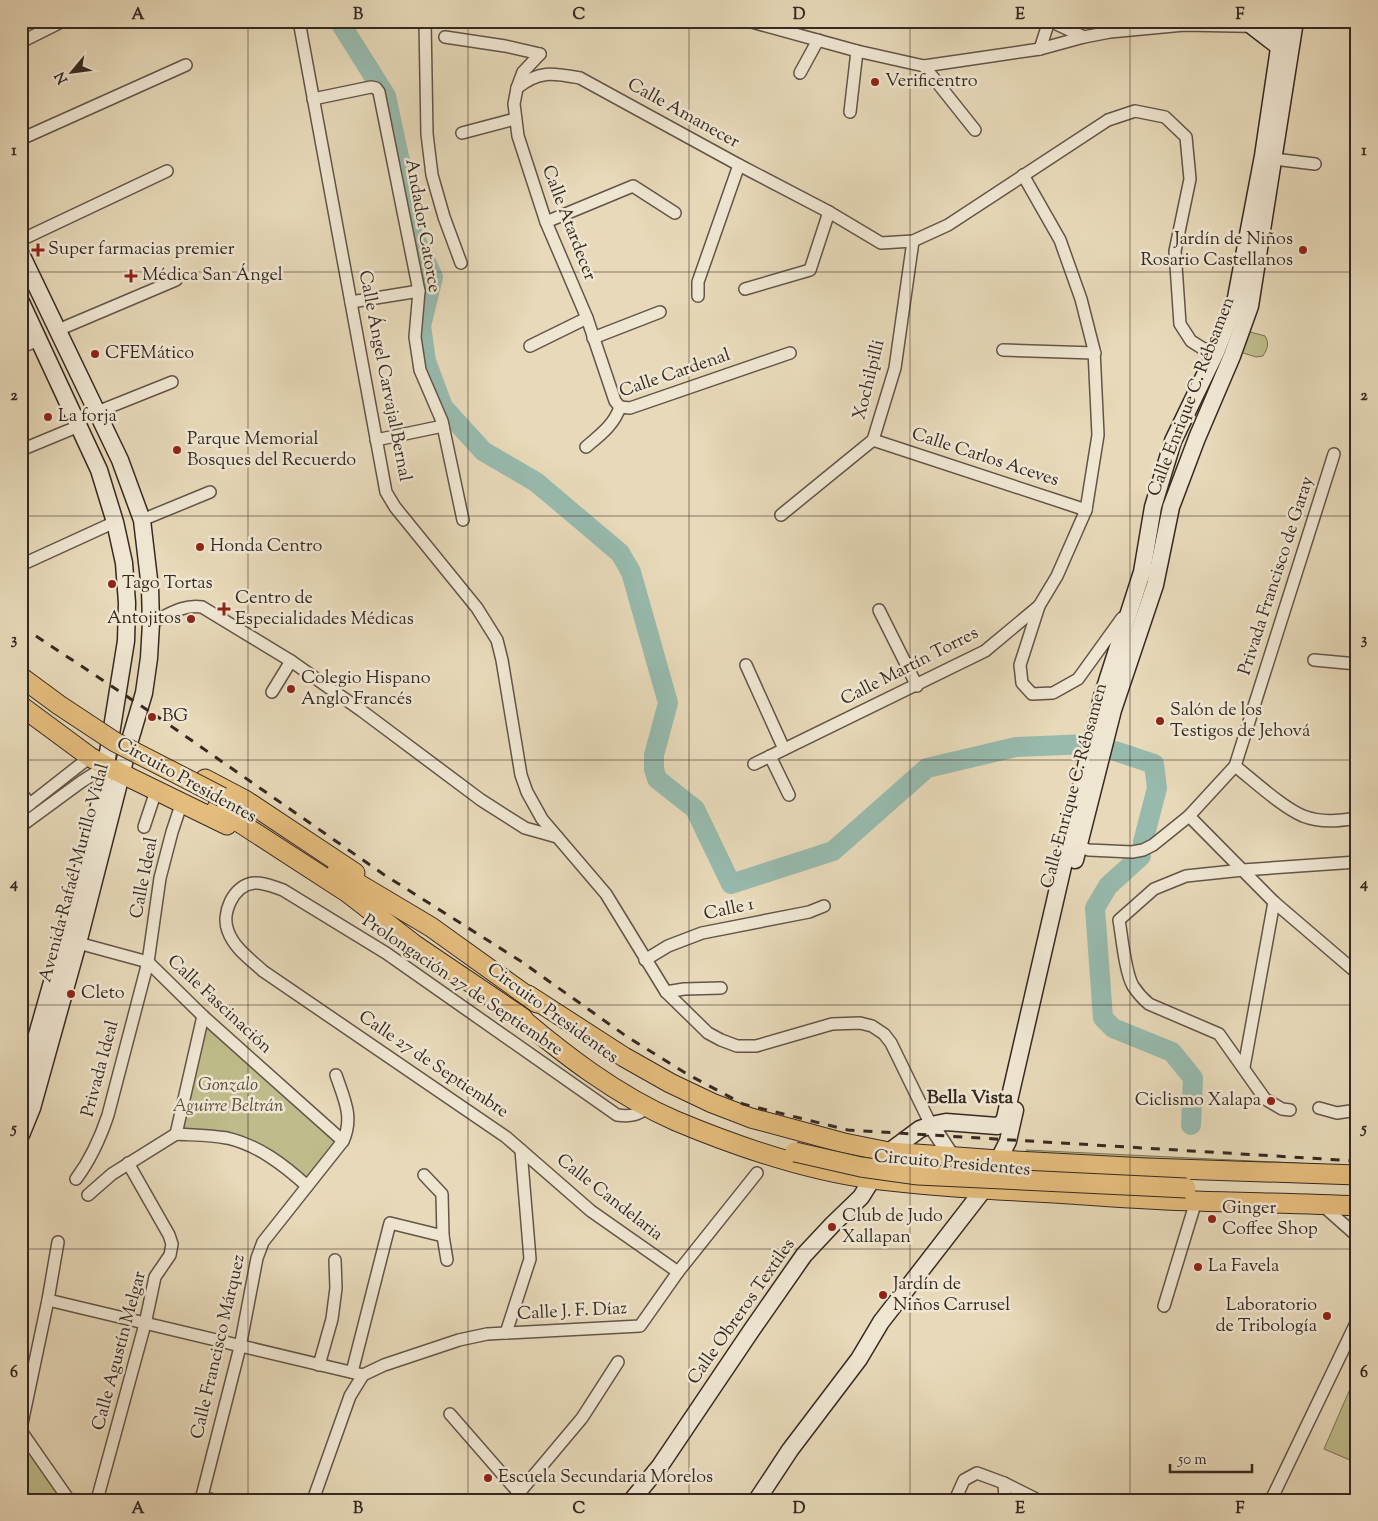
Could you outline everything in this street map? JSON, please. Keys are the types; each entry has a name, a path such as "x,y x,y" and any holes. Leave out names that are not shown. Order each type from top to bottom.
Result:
{"main road":[{"path":"1254,23 1278,46"},
{"name":"Calle Enrique C. Rébsamen","path":"757,1500 790,1450 859,1359 881,1322 984,1189 1010,1134 1102,697 1124,618 1142,572 1153,506 1174,441 1216,352 1235,303 1263,156 1278,46 1288,23"},
{"name":"Calle Enrique C. Rébsamen","path":"888,1152 920,1129 931,1125 946,1122 997,1126 1002,1124 1005,1118 1072,846 1113,710 1155,585 1171,507 1197,438 1232,356 1250,306 1274,159 1288,23"},
{"name":"Avenida Rafaél Murillo Vidal","path":"21,254 120,460 142,520 149,580 151,623 144,693 130,740 106,766"},
{"name":"Avenida Rafaél Murillo Vidal","path":"21,302 99,470 115,522 124,563 127,603 126,641 100,802 96,843 78,943 32,1108 21,1136"},
{"path":"21,667 41,683 111,730 246,800 352,870 431,927"},
{"name":"Circuito Presidentes","path":"21,677 114,742 220,802 431,927 528,996 570,1030 666,1090 796,1147 918,1165 1357,1185"},
{"path":"22,701 35,706 42,699 44,693 41,683"},
{"path":"22,701 106,766 218,820 344,904 415,944"},
{"name":"Circuito Presidentes","path":"22,701 111,754 220,802 348,893 415,944 514,1012 600,1066 660,1100 702,1120 861,1167 918,1175 1357,1197"},
{"path":"152,789 150,776 155,765 164,759"},
{"name":"Avenida Rafaél Murillo Vidal","path":"21,1091 64,940 96,843"},
{"path":"528,996 624,1057 670,1083 712,1103 751,1118 844,1143 888,1152 998,1160 1147,1168 1357,1175"},
{"path":"514,1012 558,1050 610,1085 648,1107 675,1120 744,1147 836,1172 871,1179 984,1189 1196,1201 1357,1206"},
{"path":"836,1172 848,1170 856,1163 854,1153 844,1143"},
{"name":"Calle Obreros Textiles","path":"632,1500 660,1466 750,1331 804,1256 832,1224 861,1196 888,1152"},
{"path":"961,1157 974,1161 979,1169 984,1189"},
{"path":"1101,1196 1110,1190 1113,1182 1111,1172 1104,1166"},
{"path":"1144,1198 1137,1192 1135,1182 1139,1173 1147,1168"}],"street":[{"path":"21,42 63,21"},
{"name":"Calle Ángel Carvajal Bernal","path":"299,21 386,492 395,507 478,608 497,640 521,775 527,792 542,820 606,894 666,992 708,1034 737,1046 756,1046 832,1024 860,1023 872,1026 884,1034 891,1043 931,1125 961,1157"},
{"path":"425,21 427,134 432,175 444,217 461,263"},
{"path":"748,21 857,51 924,66 1040,49 1110,32 1184,25 1288,23"},
{"path":"1040,49 1050,21 1084,37"},
{"name":"Calle Atardecer","path":"445,37 505,46 540,54 522,72 517,88 514,104 518,136 546,222 587,318 615,401 620,407"},
{"path":"800,73 818,40"},
{"path":"850,112 857,51"},
{"path":"21,138 186,65"},
{"path":"924,66 975,130"},
{"name":"Calle Amanecer","path":"517,88 526,81 555,73 580,78 829,212 881,243 913,241 948,225 1108,120 1135,110 1166,117 1186,137 1190,180 1175,252 1180,324 1191,341 1202,348 1216,352"},
{"name":"Andador Catorce","path":"313,100 371,87 376,88 379,92 419,291 414,337 420,370 443,424 463,520"},
{"path":"462,133 515,119"},
{"path":"1274,159 1316,164"},
{"path":"698,296 698,282 739,165"},
{"path":"21,240 167,172"},
{"name":"Calle Martín Torres","path":"754,764 917,686 985,651 1039,606 1057,576 1086,510 1098,435 1094,353 1081,299 1060,240 1023,175"},
{"path":"546,222 633,186 675,213"},
{"path":"745,289 810,270 829,212"},
{"name":"Xochilpilli","path":"782,515 873,440 895,368 913,241"},
{"path":"58,330 176,280"},
{"path":"351,302 419,291"},
{"path":"593,338 660,312"},
{"path":"530,346 587,318"},
{"path":"21,347 38,340"},
{"path":"1003,350 1094,353"},
{"name":"Calle Cardenal","path":"586,447 612,424 617,418 620,407 630,408 790,353"},
{"path":"97,412 172,382"},
{"path":"376,440 443,424"},
{"path":"21,450 79,426"},
{"name":"Calle Carlos Aceves","path":"873,440 1086,510"},
{"name":"Privada Francisco de Garay","path":"1235,766 1334,454"},
{"path":"142,520 210,492"},
{"path":"21,564 115,522"},
{"path":"1039,606 1020,665 1022,683 1032,694 1053,693 1078,679 1124,618"},
{"path":"151,623 184,607 202,607 291,661 482,800 525,828 557,837"},
{"path":"879,610 917,686"},
{"path":"1314,660 1357,664"},
{"path":"272,692 291,661"},
{"path":"746,666 784,749"},
{"path":"770,756 789,795"},
{"path":"21,793 26,807 106,766"},
{"path":"21,826 80,782 106,766"},
{"path":"1072,846 1088,850 1132,852 1143,850 1189,816 1235,766 1290,809 1303,816 1328,821 1357,818"},
{"path":"144,827 152,789"},
{"name":"Calle Ideal","path":"148,962 160,878 182,802"},
{"path":"1189,816 1274,902 1357,972"},
{"path":"1290,1110 1282,1109 1266,1099 1219,1034 1149,1004 1143,999 1133,985 1125,954 1120,920 1154,889 1186,876 1357,862"},
{"name":"Prolongación 27 de Septiembre","path":"252,883 266,884 283,890 386,953 618,1115 627,1117 639,1114 648,1107"},
{"name":"Calle 27 de Septiembre","path":"252,883 239,890 232,899 225,914 227,930 235,946 263,971 506,1137 521,1150"},
{"path":"1244,1068 1274,902"},
{"name":"Calle 1","path":"645,960 668,946 702,933 809,912 824,906"},
{"name":"Calle Fascinación","path":"78,943 148,962 203,1016 343,1141"},
{"name":"Privada Ideal","path":"76,1179 89,1161 108,1115 148,962"},
{"path":"666,992 684,989 721,988"},
{"path":"176,1134 203,1016"},
{"path":"336,1075 349,1119 348,1131 343,1141"},
{"path":"1319,1108 1337,1112 1355,1112 1357,1110"},
{"path":"88,1195 112,1174 176,1134 227,1138 257,1148 286,1167 307,1186"},
{"name":"Calle Francisco Márquez","path":"201,1498 240,1346 257,1258 263,1242 343,1141"},
{"path":"506,1333 530,1259 521,1150"},
{"name":"Calle Candelaria","path":"521,1150 591,1211 678,1272"},
{"name":"Calle Agustín Melgar","path":"97,1500 145,1324 155,1277 170,1255 172,1244 169,1235 128,1163"},
{"path":"678,1272 757,1173"},
{"path":"424,1175 442,1194 443,1236 447,1260"},
{"path":"1164,1306 1196,1201"},
{"path":"1321,1204 1357,1236"},
{"path":"313,1500 350,1396 359,1384 358,1373 390,1223 443,1236"},
{"path":"58,1242 21,1429 69,1500"},
{"path":"319,1365 332,1320 336,1288 335,1260"},
{"name":"Calle J. F. Díaz","path":"358,1373 458,1340 487,1334 640,1326 678,1272"},
{"path":"48,1300 358,1373"},
{"path":"1271,1500 1357,1322"},
{"path":"450,1414 522,1496 582,1418 618,1362"},
{"path":"955,1500 964,1480 977,1473 1004,1483 1038,1500"},
{"path":"1004,1483 1005,1500"},
{"path":"201,1498 214,1500"}],"green space":[{"path":"1247,331 1265,336 1267,339 1267,349 1263,356 1256,357 1240,352"},
{"name":"Gonzalo Aguirre Beltrán","path":"203,1016 343,1141 307,1186 257,1149 176,1134"},
{"path":"1026,1150 1357,1166 1357,1173 1031,1154"},
{"path":"1350,1389 1357,1392 1357,1463 1324,1449"},
{"path":"21,1442 63,1500 21,1500"}],"waterway":[{"path":"339,21 386,96 400,161 411,230 433,277 421,326 426,361 443,407 483,451 536,482 620,553 631,572 668,703 654,755 654,769 657,779 695,809 731,884 833,851 927,768 1016,747 1088,744"},
{"path":"1115,751 1154,764 1157,788 1143,842"},
{"path":"1141,856 1108,886 1095,908 1103,1018 1113,1028 1172,1052 1193,1078 1191,1125"}],"railway":[{"path":"21,626 158,717 383,874 522,962 626,1036 687,1074 743,1104 848,1130 1357,1161"}],"place":[{"name":"Verificentro","path":"875,82"},
{"name":"Super farmacias premier","path":"38,250"},
{"name":"Jardín de Niños Rosario Castellanos","path":"1303,250"},
{"name":"Médica San Ángel","path":"131,276"},
{"name":"CFEMático","path":"95,354"},
{"name":"La forja","path":"48,417"},
{"name":"Parque Memorial Bosques del Recuerdo","path":"177,450"},
{"name":"Honda Centro","path":"200,547"},
{"name":"Tago Tortas","path":"112,584"},
{"name":"Centro de Especialidades Médicas","path":"224,609"},
{"name":"Antojitos","path":"191,619"},
{"name":"Colegio Hispano Anglo Francés","path":"291,689"},
{"name":"BG","path":"152,717"},
{"name":"Salón de los Testigos de Jehová","path":"1160,721"},
{"name":"Cleto","path":"71,994"},
{"name":"Ciclismo Xalapa","path":"1271,1101"},
{"name":"Ginger Coffee Shop","path":"1212,1219"},
{"name":"Club de Judo Xallapan","path":"832,1227"},
{"name":"La Favela","path":"1198,1267"},
{"name":"Jardín de Niños Carrusel","path":"883,1295"},
{"name":"Laboratorio de Tribología","path":"1327,1316"},
{"name":"Escuela Secundaria Morelos","path":"488,1478"}],"district":[{"name":"Bella Vista","path":"970,1098"}]}
